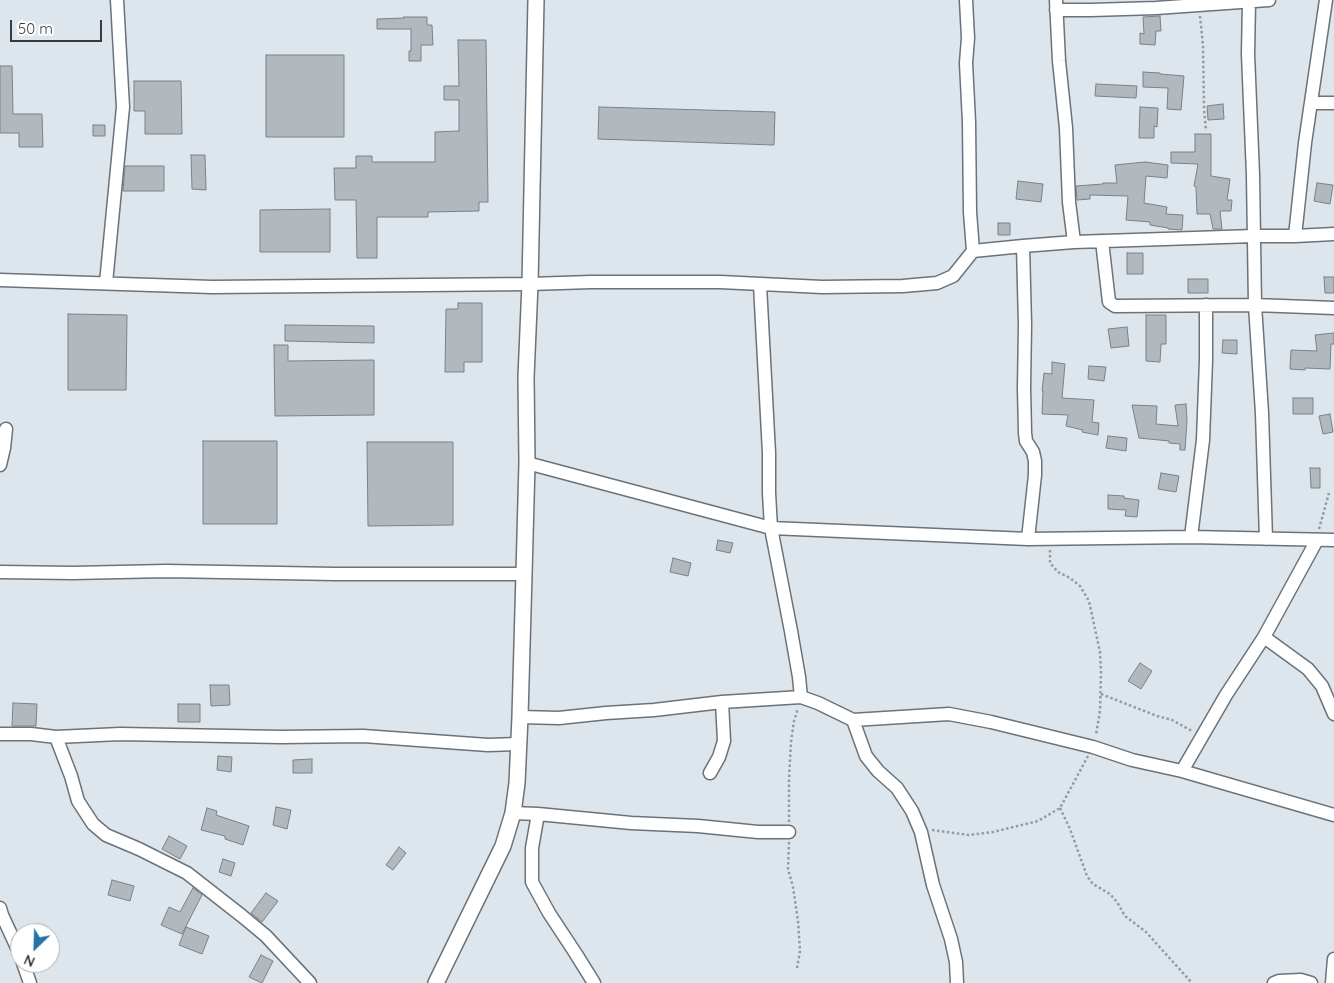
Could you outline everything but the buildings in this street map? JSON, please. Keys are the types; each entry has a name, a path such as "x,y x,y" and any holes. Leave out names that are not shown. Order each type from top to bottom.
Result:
{"street":[{"path":"106,283 123,107 117,0"},
{"path":"436,983 502,846 514,814 520,717 524,574 526,377 530,284 536,0"},
{"path":"0,280 212,287 591,282 720,282 760,285 860,287 937,283 953,276 973,251 970,212 970,122 966,63 968,38 966,0"},
{"path":"1074,242 1056,5 1091,10 1269,0"},
{"path":"1296,236 1305,144 1326,0"},
{"path":"1249,2 1248,54 1255,305 1262,413 1266,539"},
{"path":"1312,103 1334,103"},
{"path":"973,251 1074,242 1334,234"},
{"path":"1102,241 1109,302 1115,306 1255,305 1334,308"},
{"path":"1023,246 1025,433 1026,441 1036,461 1028,539"},
{"path":"760,285 771,528 793,640 801,697"},
{"path":"1191,538 1203,440 1206,305"},
{"path":"0,465 6,429"},
{"path":"526,463 771,528 1028,539 1191,538 1334,540"},
{"path":"1182,771 1226,695 1264,637 1317,540"},
{"path":"0,572 166,571 335,574 524,574"},
{"path":"1264,637 1308,669 1322,686 1334,714"},
{"path":"520,717 559,718 722,702 801,697 853,720 949,714 1093,746 1132,760 1182,771 1334,815"},
{"path":"710,773 719,757 724,740 722,702"},
{"path":"853,720 866,756 878,771 896,788 912,811 921,832 933,885 951,939 956,962 957,983"},
{"path":"0,734 31,734 56,737 120,734 281,737 363,736 488,745 518,744"},
{"path":"56,737 78,800 93,824 106,835 187,873 266,936 310,983"},
{"path":"514,814 538,814 758,832 789,832"},
{"path":"538,814 532,848 532,882 549,913 594,983"},
{"path":"0,908 10,932"},
{"path":"1332,983 1334,959"},
{"path":"1274,983 1301,980 1311,983"}],"path":[{"path":"1198,3 1202,26 1206,131"},
{"path":"1317,540 1329,492"},
{"path":"921,832 933,830 969,834 993,832 1038,821 1060,808 1093,746 1100,711 1100,652 1089,601 1080,586 1058,572 1050,563 1050,539"},
{"path":"1101,694 1172,720 1202,736"},
{"path":"1060,808 1073,836 1087,876 1093,884 1110,894 1126,916 1146,932 1192,983"}]}
